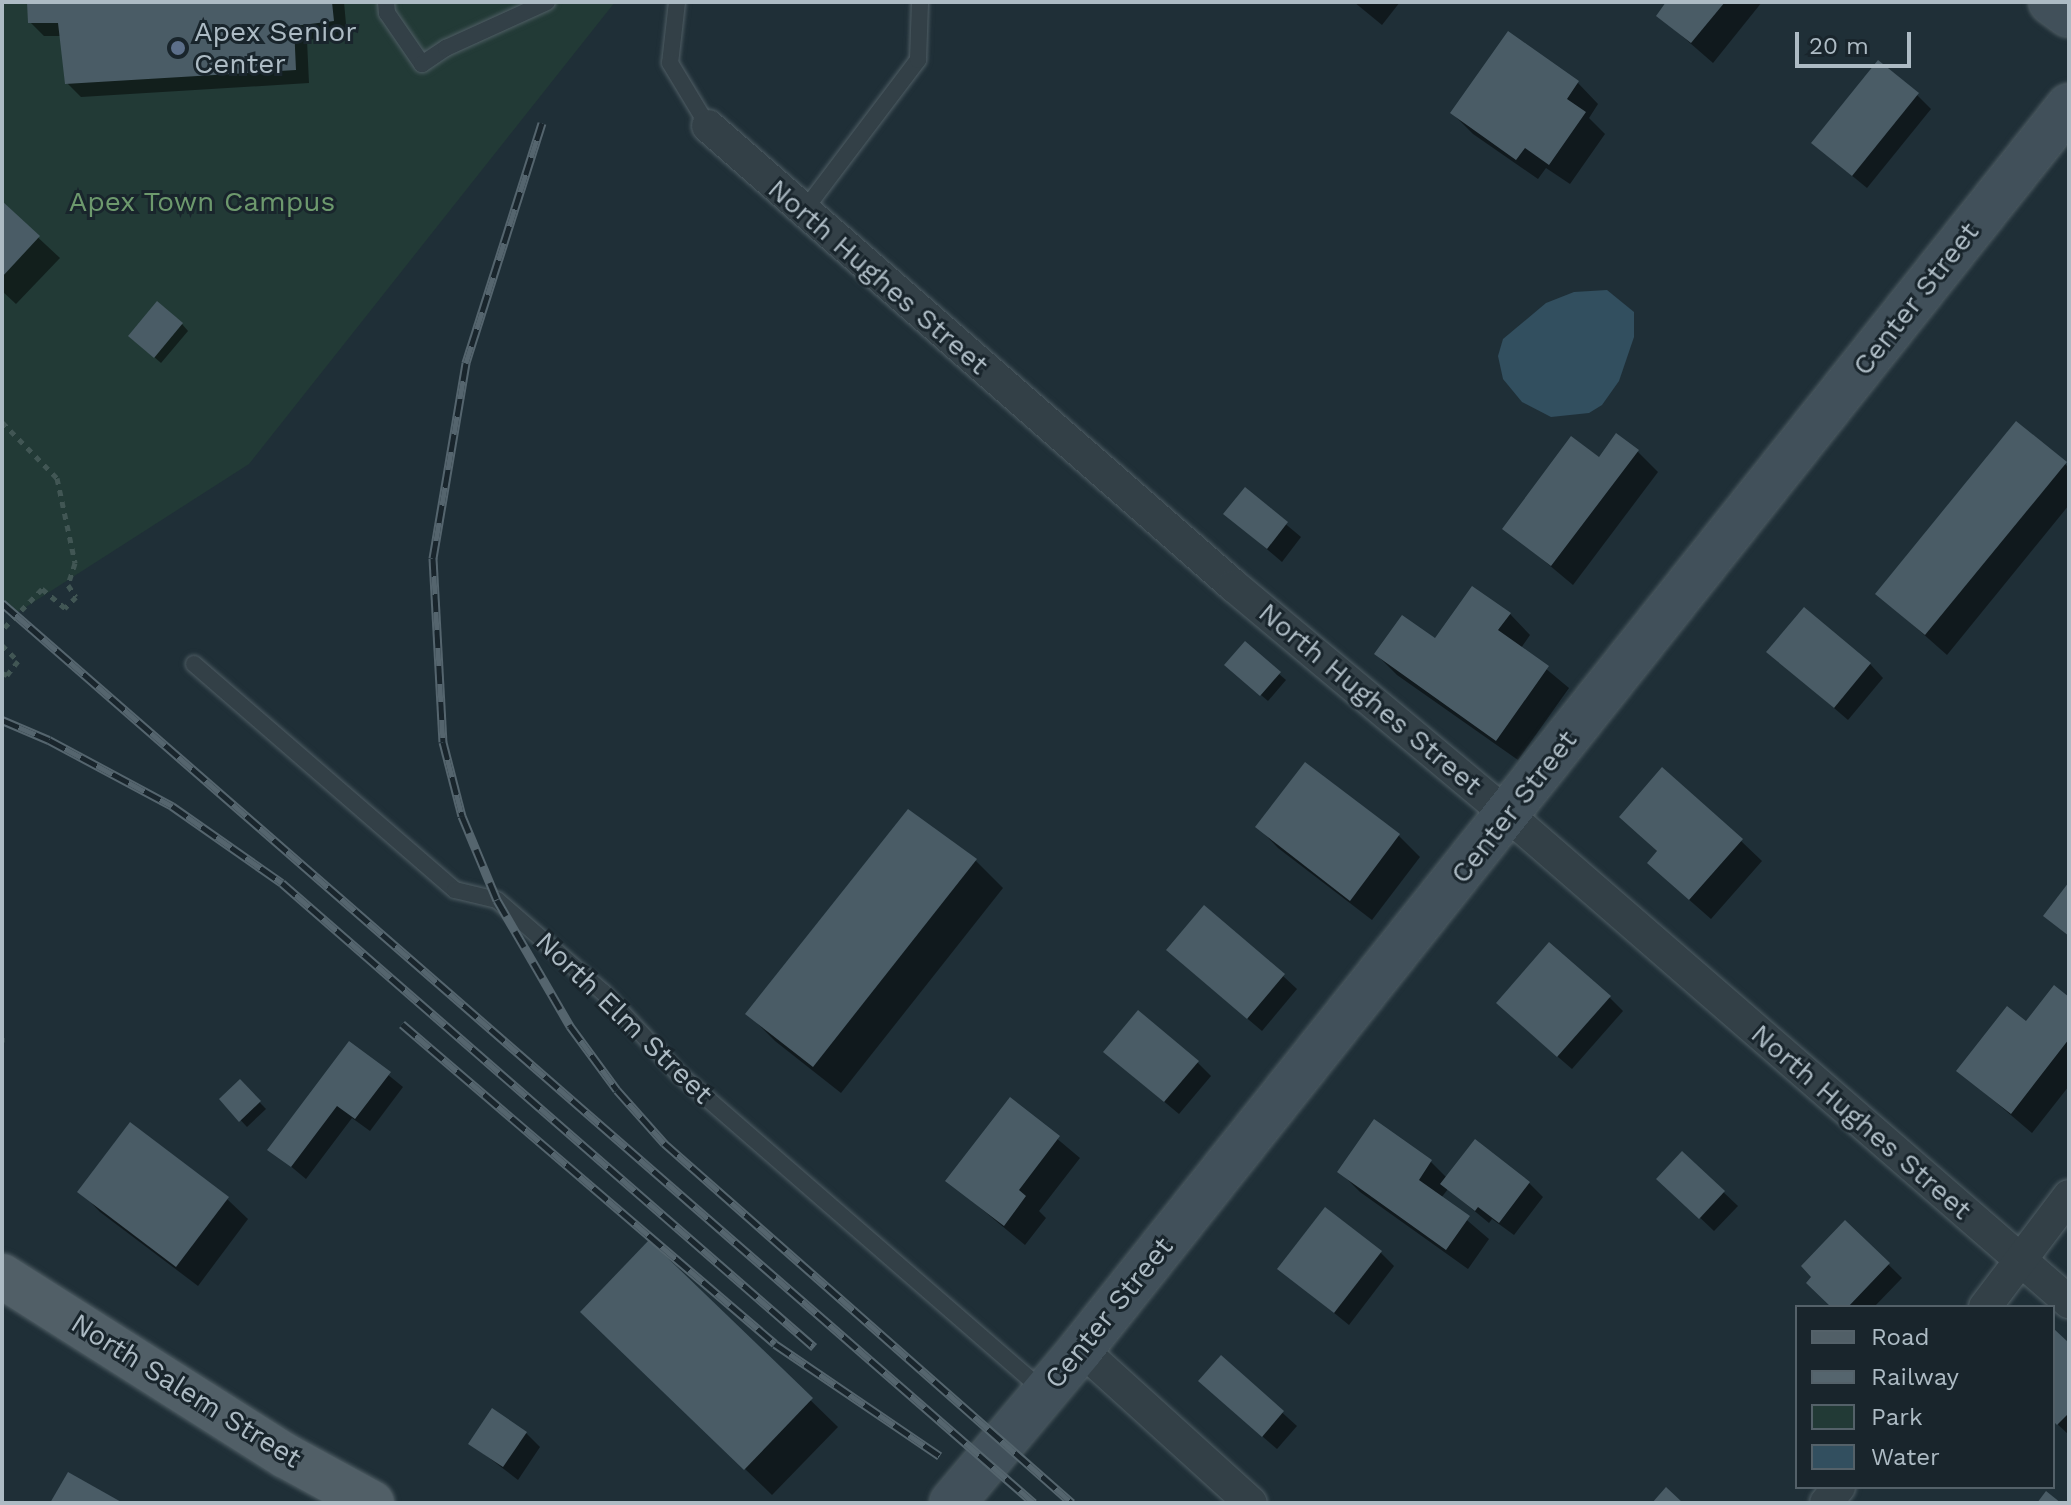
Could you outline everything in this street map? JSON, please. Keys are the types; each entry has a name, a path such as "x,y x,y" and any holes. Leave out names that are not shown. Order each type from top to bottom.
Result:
{"main road":[{"path":"2051,2 2069,15"},
{"name":"Center Street","path":"952,1503 1081,1349 1508,815 2069,106"},
{"name":"North Salem Street","path":"2,1276 279,1452 372,1503"}],"street":[{"name":"North Hughes Street","path":"708,126 1234,586 1508,815 2069,1302"},
{"path":"1986,1305 2069,1196"},
{"path":"1081,1349 1251,1503"}],"lane":[{"path":"386,2 387,13 422,64 446,48 547,2"},
{"path":"677,2 670,63 708,126"},
{"path":"803,212 918,60 920,2"},
{"name":"North Elm Street","path":"194,664 455,890 497,900 603,992 679,1074 1044,1391"}],"path":[{"path":"2,422 57,478 75,563 68,585 76,597 65,608 42,589 2,630"},
{"path":"2,645 18,661 7,675 2,673"}],"green space":[{"name":"Apex Town Campus","path":"2,2 615,2 249,464 15,614 2,602"}],"water":[{"path":"1607,290 1634,312 1634,337 1619,381 1602,405 1589,413 1551,417 1522,402 1503,379 1498,356 1503,339 1546,303 1574,292"}],"building":[{"name":"Apex Senior Center","path":"27,2 332,2 334,21 294,26 296,70 65,84 58,23 28,23"},
{"path":"1666,2 1725,2 1691,43 1656,16"},
{"path":"1508,31 1579,81 1567,99 1586,112 1549,165 1525,148 1516,160 1450,113"},
{"path":"1878,60 1919,93 1852,176 1811,143"},
{"path":"2,201 40,236 2,277"},
{"path":"157,301 183,323 154,358 128,336"},
{"path":"2016,421 2067,462 1925,635 1875,594"},
{"path":"1616,433 1639,450 1551,566 1502,529 1571,436 1599,457"},
{"path":"1245,487 1288,522 1267,549 1223,514"},
{"path":"1472,586 1511,613 1498,630 1549,666 1496,741 1374,654 1402,615 1435,638"},
{"path":"1804,607 1871,663 1834,708 1766,652"},
{"path":"1245,641 1281,672 1260,696 1224,665"},
{"path":"1305,762 1400,834 1350,901 1255,827"},
{"path":"1662,767 1743,839 1689,900 1647,863 1657,851 1619,817"},
{"path":"908,809 977,859 813,1067 745,1014"},
{"path":"2069,882 2069,936 2043,916"},
{"path":"1204,905 1285,974 1247,1019 1166,950"},
{"path":"1549,942 1611,996 1557,1057 1496,1003"},
{"path":"2054,985 2069,997 2069,1039 2011,1114 1956,1071 2007,1006 2026,1021"},
{"path":"1138,1010 1199,1061 1164,1102 1103,1052"},
{"path":"349,1041 391,1072 355,1119 337,1106 291,1167 267,1150"},
{"path":"240,1079 261,1101 239,1122 219,1099"},
{"path":"1010,1097 1060,1136 1019,1190 1026,1196 1004,1226 945,1181"},
{"path":"1374,1119 1432,1160 1419,1180 1470,1216 1446,1250 1337,1172"},
{"path":"130,1122 229,1197 176,1267 77,1192"},
{"path":"1475,1139 1530,1182 1499,1223 1478,1207 1475,1211 1440,1184"},
{"path":"1682,1151 1725,1191 1699,1219 1656,1179"},
{"path":"1325,1207 1382,1251 1334,1313 1277,1269"},
{"path":"1845,1220 1890,1263 1850,1305 1829,1305 1806,1283 1811,1277 1801,1266"},
{"path":"649,1240 813,1398 744,1470 580,1312"},
{"path":"2055,1330 2069,1343 2069,1413 2057,1425"},
{"path":"1221,1355 1284,1411 1262,1437 1198,1381"},
{"path":"492,1408 527,1432 503,1467 468,1444"},
{"path":"68,1472 123,1503 50,1503"},
{"path":"1666,1487 1683,1503 1652,1503"},
{"path":"2046,1491 2061,1503 2037,1503"}],"railway":[{"path":"542,123 466,363 433,558 443,742 462,816 497,900 570,1026 617,1090 664,1143 1072,1503"},
{"path":"2,603 1034,1503"},
{"path":"2,720 49,740 172,806 282,883 814,1347"},
{"path":"402,1024 775,1344 940,1456"}],"place":[{"name":"Apex Senior Center","path":"178,48"}]}
